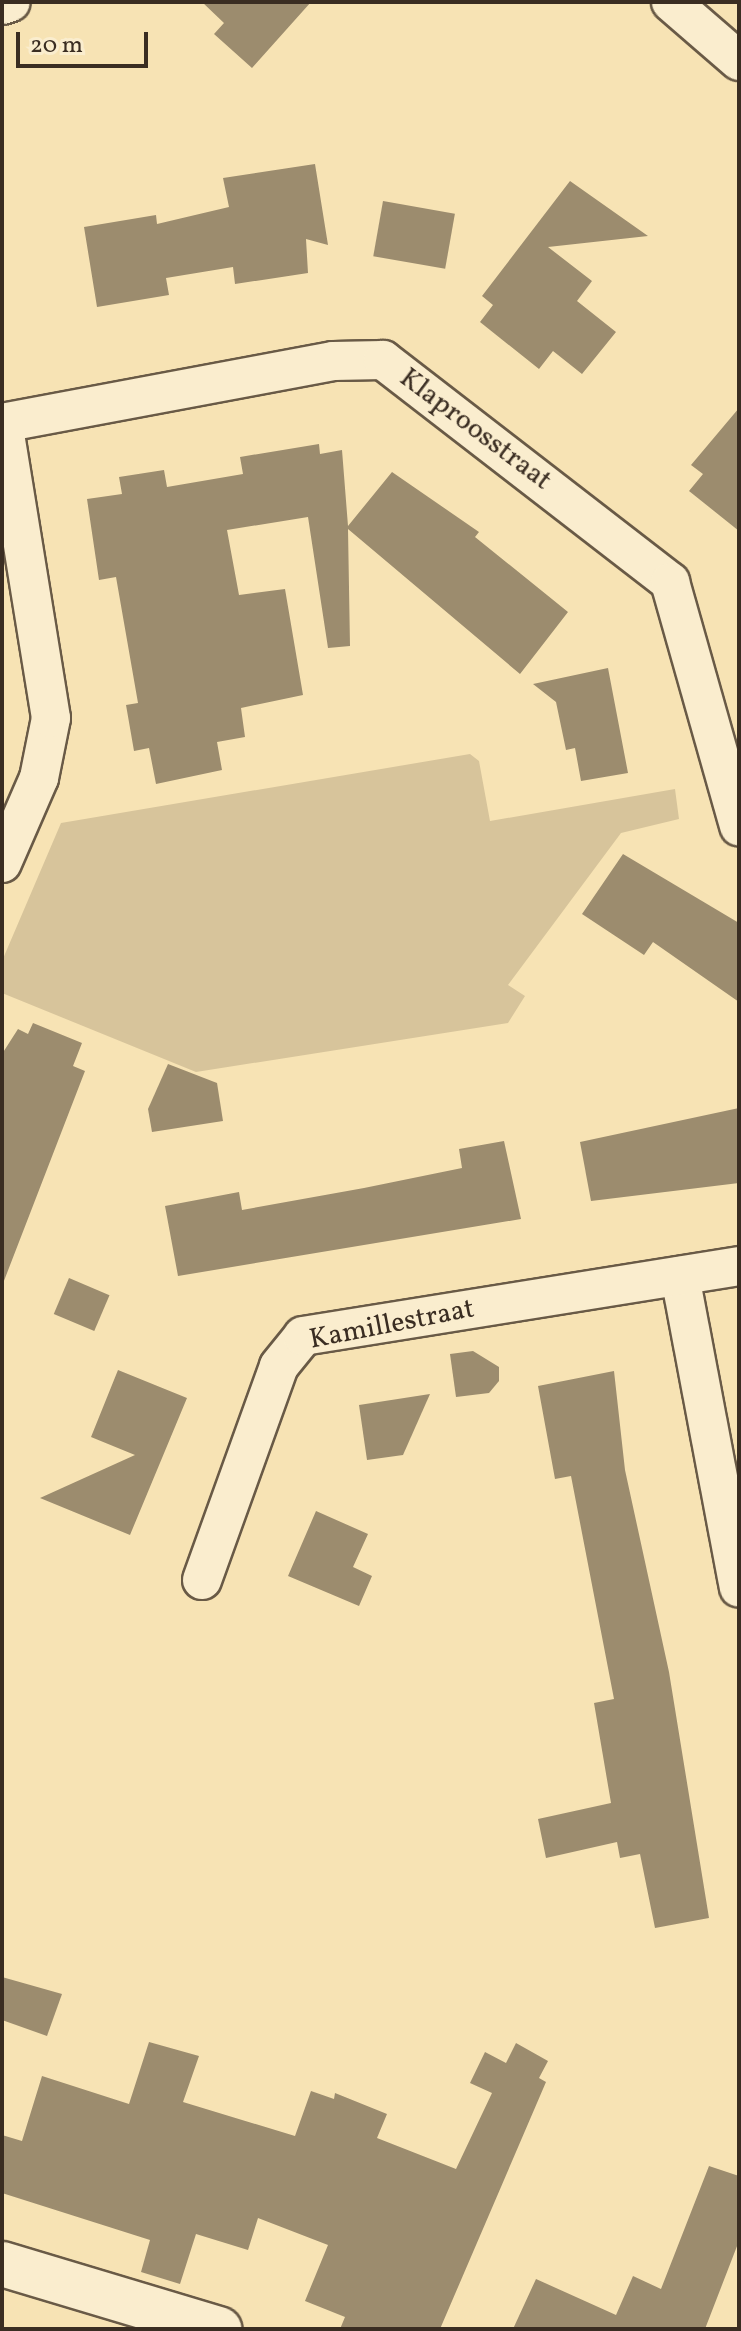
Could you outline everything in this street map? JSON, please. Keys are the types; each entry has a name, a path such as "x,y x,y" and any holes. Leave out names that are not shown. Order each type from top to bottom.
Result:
{"street":[{"path":"2,5 11,2"},
{"path":"671,2 739,61"},
{"name":"Klaproosstraat","path":"3,423 333,361 383,360 670,582 739,826"},
{"path":"2,863 39,778 51,718 3,423"},
{"name":"Kamillestraat","path":"202,1580 279,1366 303,1336 739,1266"},
{"path":"680,1276 739,1587"},
{"path":"2,2264 219,2329"}],"shaded area":[{"path":"470,754 479,761 490,821 675,789 679,819 621,833 508,985 525,996 508,1023 196,1072 2,993 2,961 61,823"}],"building":[{"path":"202,2 311,2 252,68 214,34 224,23"},
{"path":"315,164 328,245 306,239 308,273 235,284 233,267 166,278 169,295 97,307 84,227 156,215 157,224 229,207 223,178"},
{"path":"570,181 648,236 548,247 592,281 577,301 616,332 582,374 553,351 539,369 480,322 493,305 482,296"},
{"path":"383,201 455,214 445,269 373,256"},
{"path":"739,408 739,531 689,491 703,474 691,465"},
{"path":"319,444 320,454 342,450 348,526 392,472 479,532 475,537 568,612 520,674 348,529 350,646 328,648 308,517 227,530 239,595 285,589 303,695 241,708 245,737 217,742 222,770 156,784 149,748 134,751 126,705 138,703 116,577 99,580 87,499 122,494 119,477 164,470 167,487 243,474 240,457"},
{"path":"608,668 628,773 581,781 575,748 566,750 556,702 533,684"},
{"path":"623,854 739,923 739,1002 653,942 644,955 582,914"},
{"path":"33,1023 82,1043 73,1066 85,1071 2,1286 2,1054 18,1029 28,1034"},
{"path":"168,1064 217,1083 223,1121 152,1132 148,1109"},
{"path":"739,1108 739,1183 591,1201 580,1142"},
{"path":"504,1141 521,1219 178,1276 165,1206 239,1192 242,1210 364,1188 462,1168 459,1149"},
{"path":"69,1278 110,1295 94,1331 54,1314"},
{"path":"473,1351 499,1367 499,1381 489,1393 456,1397 450,1354"},
{"path":"118,1370 187,1398 130,1535 40,1498 135,1455 91,1437"},
{"path":"614,1371 625,1470 669,1672 709,1918 655,1928 640,1854 620,1858 617,1842 546,1858 538,1819 611,1803 594,1703 614,1699 571,1476 555,1479 538,1386"},
{"path":"430,1394 403,1455 367,1460 359,1405"},
{"path":"316,1511 368,1534 353,1567 372,1576 359,1606 288,1576"},
{"path":"2,1977 62,1994 47,2036 2,2020"},
{"path":"149,2042 199,2056 183,2102 295,2136 311,2091 334,2099 335,2093 387,2114 377,2138 456,2169 492,2093 470,2083 485,2052 506,2063 516,2043 548,2061 539,2078 546,2082 440,2329 340,2329 345,2317 305,2301 328,2245 258,2218 248,2250 196,2234 180,2284 141,2272 150,2240 2,2193 2,2135 22,2141 42,2076 129,2104"},
{"path":"709,2166 739,2176 739,2241 705,2329 513,2329 536,2279 616,2315 633,2276 661,2289"}]}
